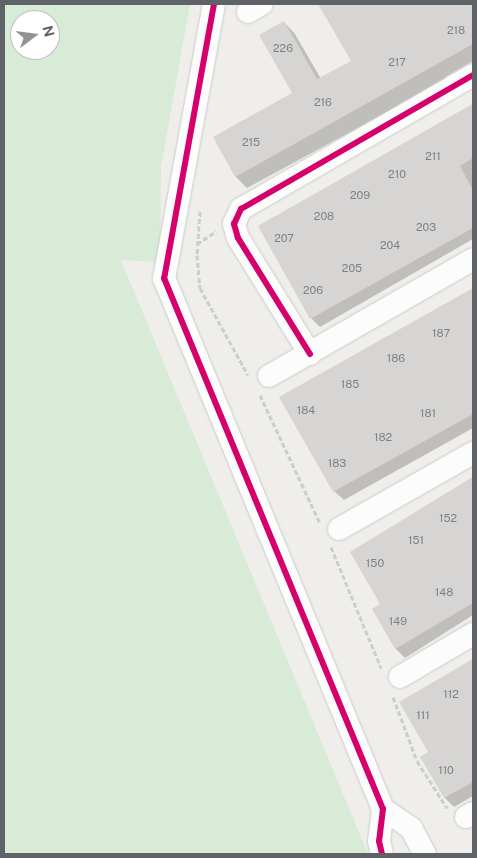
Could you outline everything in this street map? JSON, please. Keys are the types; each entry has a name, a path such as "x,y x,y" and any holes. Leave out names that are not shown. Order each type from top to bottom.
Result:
{"street":[{"path":"214,4 164,278 384,809 380,841 382,854"},
{"path":"310,354 238,238 234,224 241,209 473,75"},
{"path":"258,380 310,354 473,259"},
{"path":"330,534 473,453"},
{"path":"391,680 473,634"},
{"path":"384,809 411,828 425,854"}],"path":[{"path":"200,207 196,255 200,288 258,380 330,534 391,680 417,761 455,822 470,815"}],"green space":[{"path":"4,4 190,4 161,167 160,262 121,260 368,854 4,854"}],"building":[{"path":"318,4 473,4 473,44 235,177 213,137 292,93 259,35 284,21 317,79 351,61"},
{"path":"473,104 473,158 460,166 473,190 473,228 310,319 258,226"},
{"path":"473,288 473,414 333,492 279,397"},
{"path":"473,477 473,603 395,649 372,609 380,604 350,552"},
{"path":"473,659 473,782 444,798 420,757 428,752 399,702"}],"cycle path":[{"path":"214,4 164,278 383,809 379,841 382,854"},
{"path":"310,354 238,238 234,224 241,209 473,75"}]}
